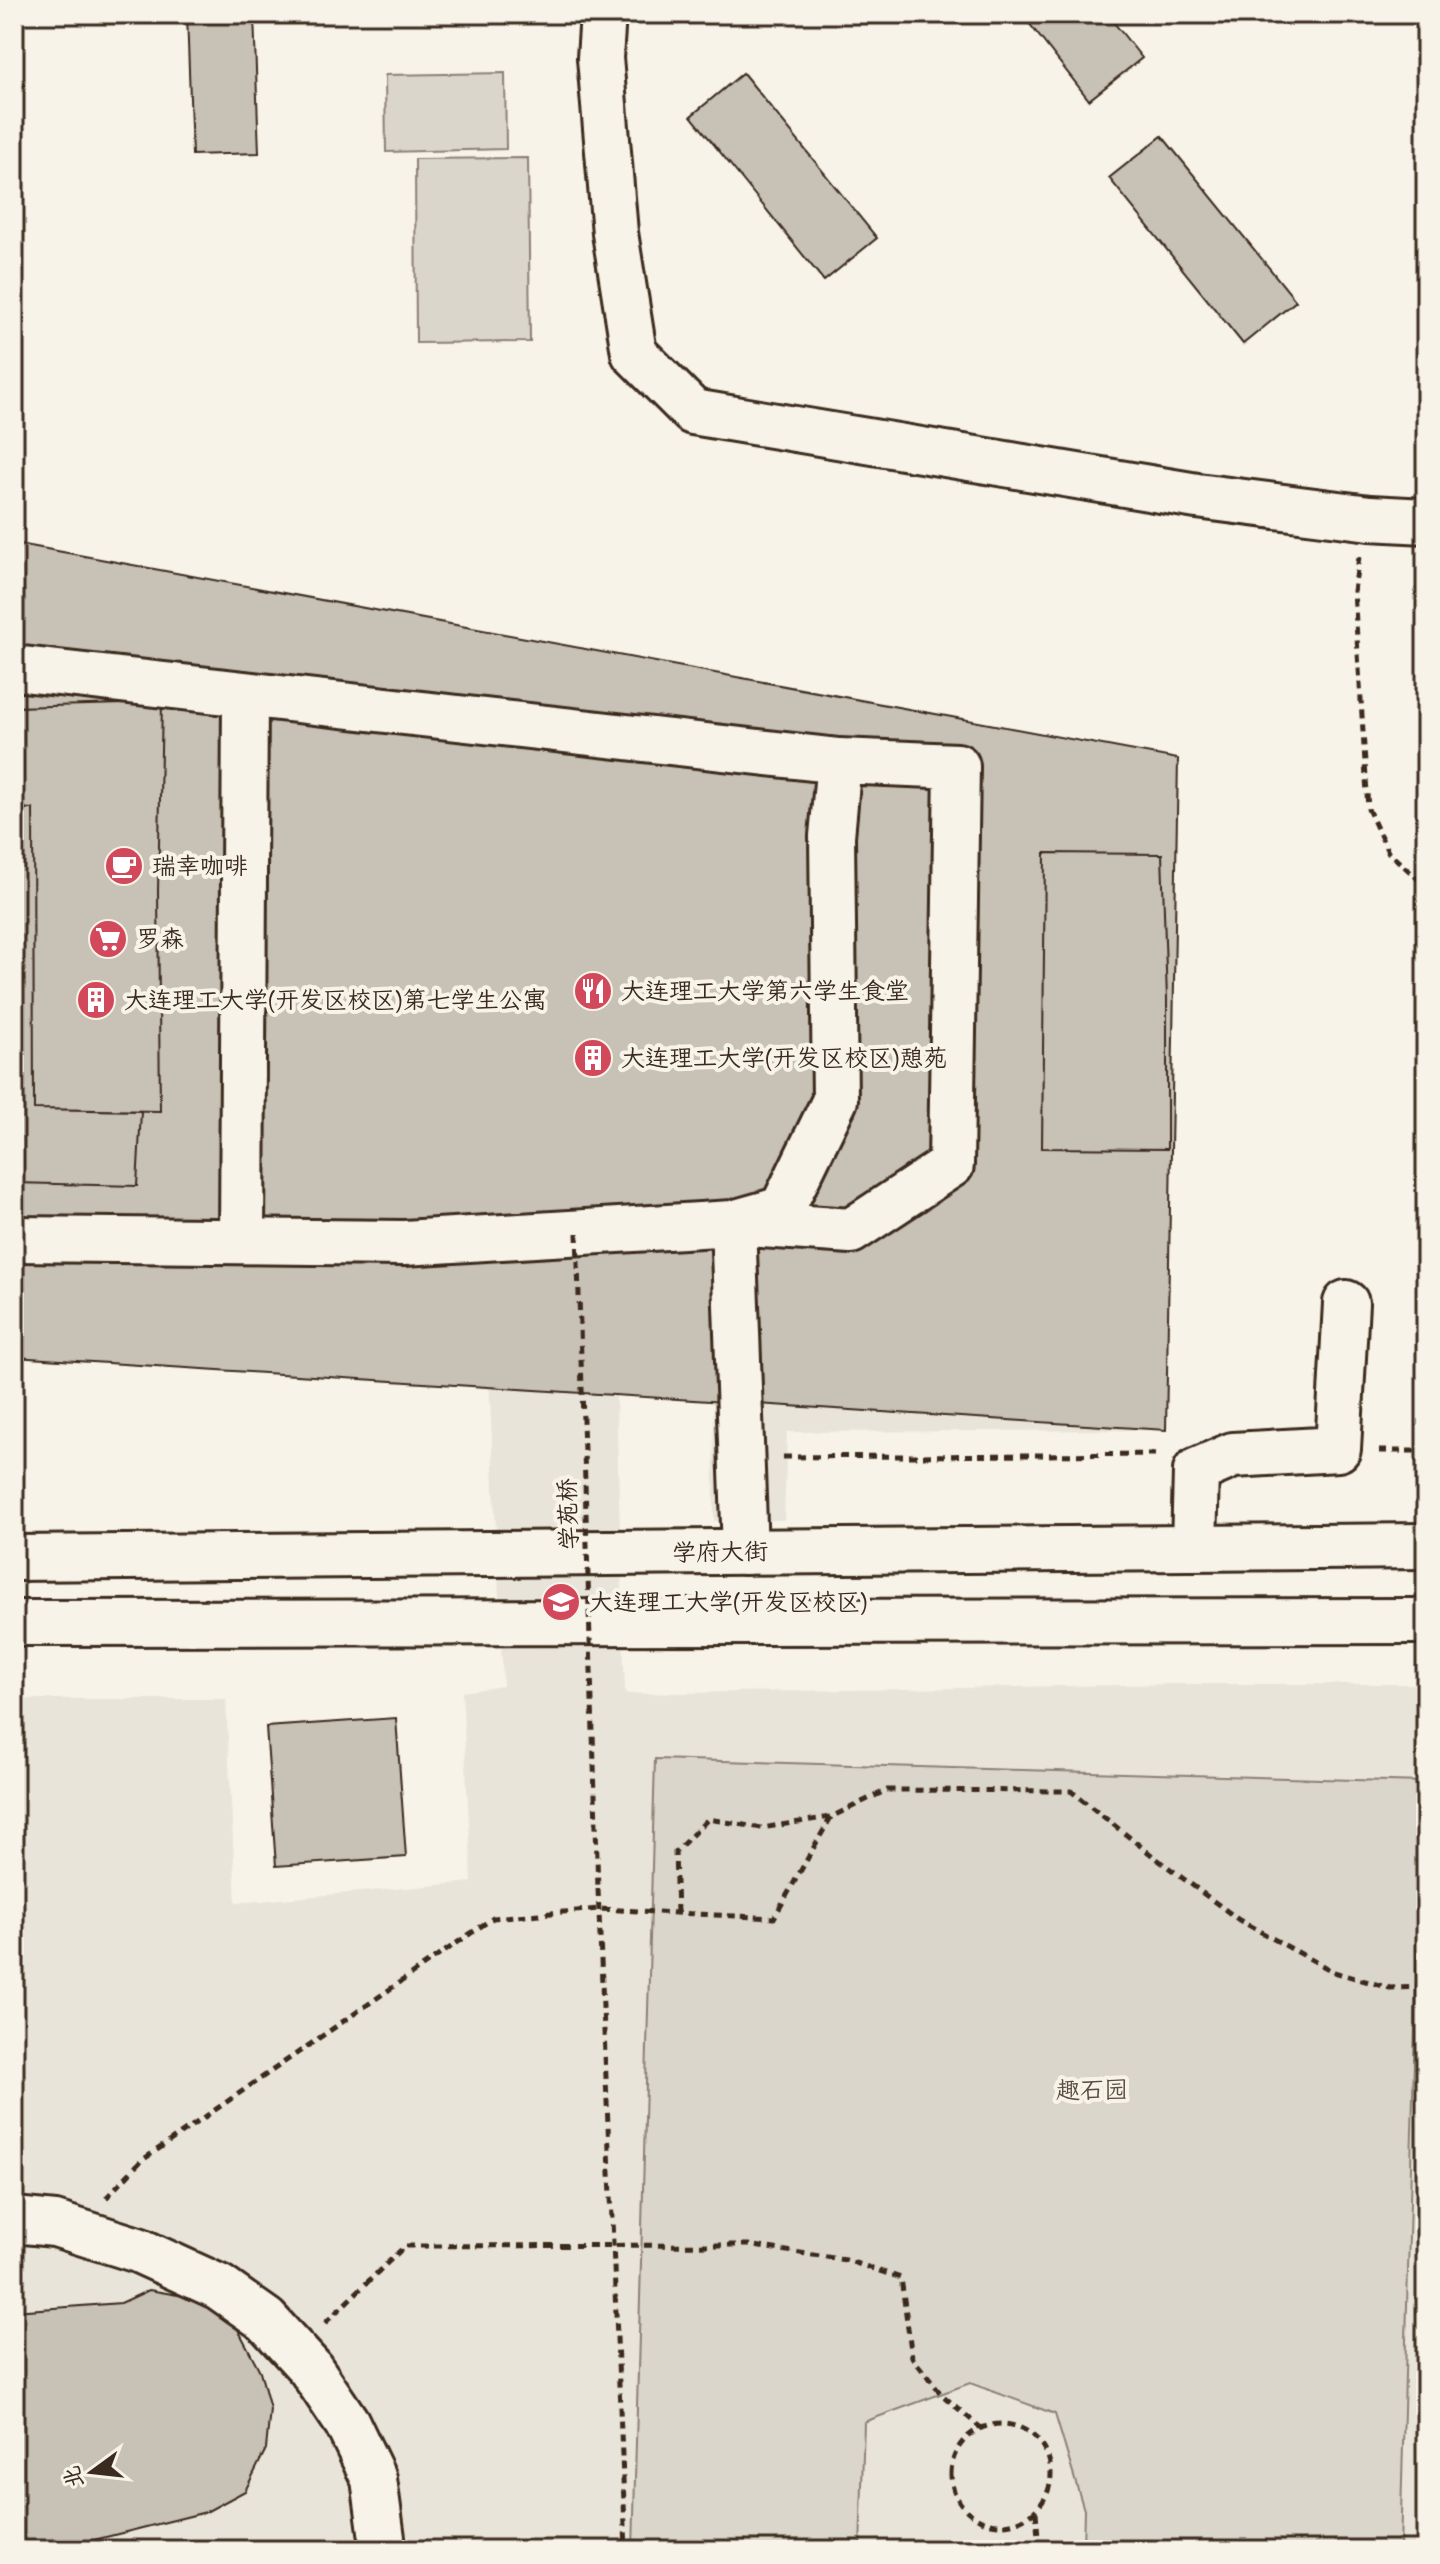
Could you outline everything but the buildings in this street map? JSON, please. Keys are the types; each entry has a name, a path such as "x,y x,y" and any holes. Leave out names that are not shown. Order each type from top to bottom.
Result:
{"street":[{"path":"603,14 600,58 615,233 634,353 693,412 1197,496 1370,518 1426,521"},
{"path":"14,668 839,761 957,766 951,1165 851,1231 733,1223 404,1243 14,1239"},
{"path":"242,1241 245,694"},
{"path":"733,1223 782,1209 835,1100 832,836 839,761"},
{"path":"733,1223 745,1552"},
{"path":"1194,1548 1196,1471 1233,1455 1338,1449 1346,1303"},
{"name":"学府大街","path":"14,1558 1426,1546"},
{"path":"14,1623 1426,1621"},
{"path":"14,2220 55,2224 138,2250 219,2287 266,2320 310,2368 347,2423 374,2479 381,2550"}],"path":[{"path":"1370,518 1361,540 1354,591 1368,809 1388,852 1426,886"},
{"name":"学苑桥","path":"577,1233 598,1889 626,2550"},
{"path":"1365,1452 1426,1451"},
{"path":"743,1457 1165,1454"},
{"path":"677,1913 675,1852 708,1819 762,1828 831,1817 887,1790 1071,1791 1239,1920 1334,1972 1390,1988 1426,1987"},
{"path":"76,2230 141,2161 493,1918 599,1909 774,1918 831,1817"},
{"path":"295,2352 405,2246 748,2245 846,2260 901,2278 912,2357 941,2394 981,2428"},
{"path":"997,2424 1015,2425 1031,2433 1043,2446 1050,2462 1051,2479 1046,2496 1036,2511 1024,2520 1008,2525 977,2519 964,2509 951,2480 957,2450 967,2437 981,2428 997,2424"},
{"path":"1036,2511 1039,2550"}],"shaded area":[{"name":"大连理工大学(开发区校区)","path":"14,644 1167,999 1166,1430 787,1432 784,1520 714,1521 713,1303 613,1302 625,1694 1176,1684 1426,1684 1426,2550 14,2550 14,1699 226,1699 236,1903 472,1882 462,1692 503,1686 485,1289"}],"green space":[{"path":"505,73 506,149 386,152 385,75"},
{"path":"528,158 530,342 416,343 415,159"},
{"name":"趣石园","path":"655,1759 1422,1782 1400,2550 1083,2550 1084,2510 1055,2414 970,2383 864,2422 860,2550 633,2550"}],"place":[{"name":"瑞幸咖啡","path":"124,866"},
{"name":"罗森","path":"108,939"},
{"name":"大连理工大学第六学生食堂","path":"593,991"},
{"name":"大连理工大学(开发区校区)第七学生公寓","path":"96,1000"},
{"name":"大连理工大学(开发区校区)憩苑","path":"593,1058"},
{"name":"大连理工大学(开发区校区)","path":"561,1602"}]}
